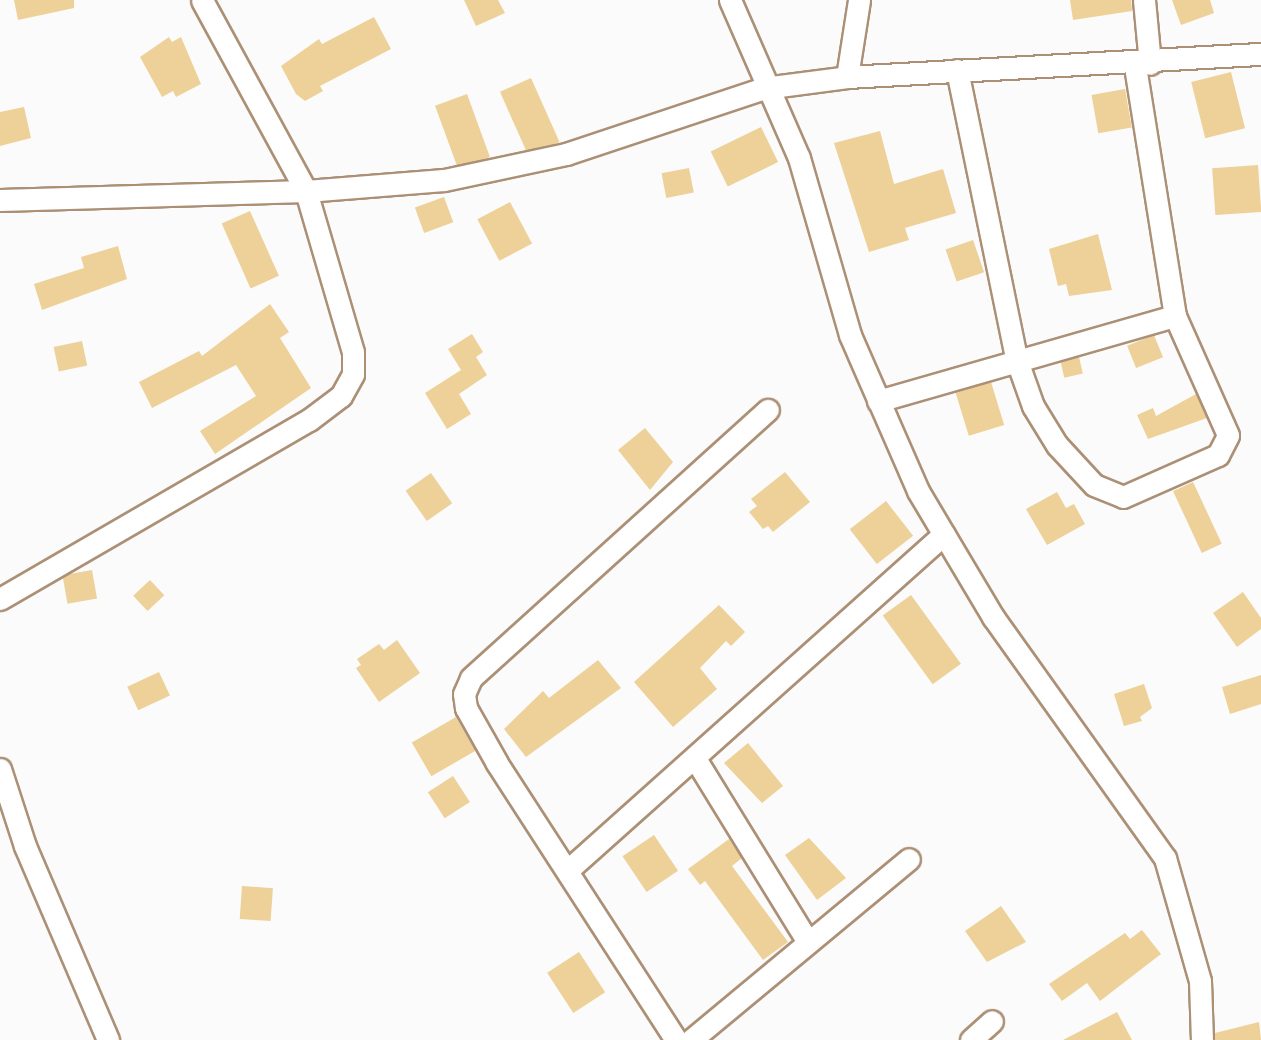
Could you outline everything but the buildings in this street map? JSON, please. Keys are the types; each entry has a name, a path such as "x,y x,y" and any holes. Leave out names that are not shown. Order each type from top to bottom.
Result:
{"street":[{"path":"0,599 309,420 350,386 353,352 306,191 202,0"},
{"path":"730,0 764,88 799,158 850,335 896,447 993,617 1165,858 1200,981 1202,1040"},
{"path":"847,76 859,0"},
{"path":"957,70 1016,358 1033,406 1057,445 1107,494 1137,495 1228,446 1222,420 1175,316 1143,64 1144,0"},
{"path":"0,200 306,191 444,180 566,154 764,88 847,76 1143,64 1261,54"},
{"path":"878,401 1016,358 1175,316"},
{"path":"676,1040 466,708 471,678 768,410"},
{"path":"568,870 696,760 944,534"},
{"path":"696,760 808,942"},
{"path":"0,769 25,846 108,1040"},
{"path":"691,1040 909,859"},
{"path":"971,1040 993,1021"}]}
